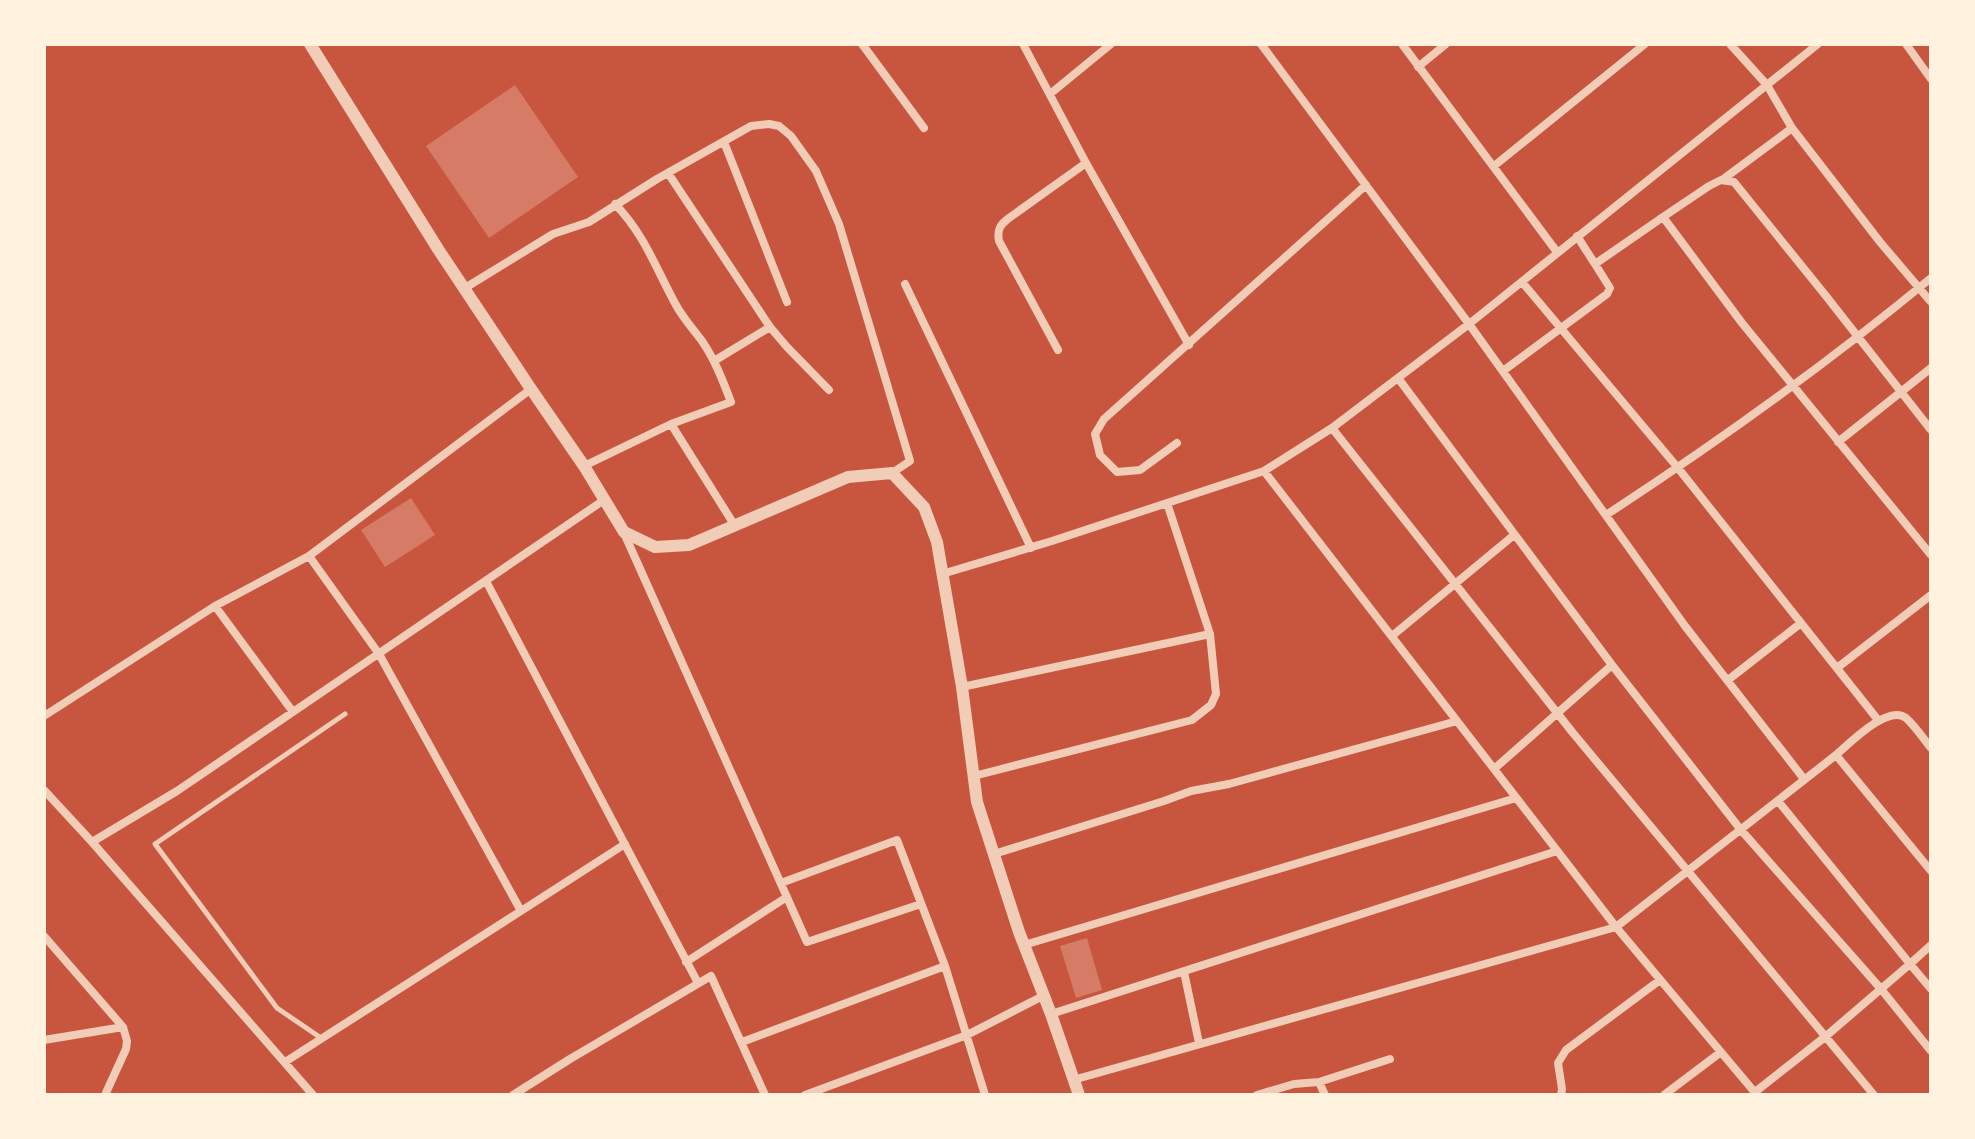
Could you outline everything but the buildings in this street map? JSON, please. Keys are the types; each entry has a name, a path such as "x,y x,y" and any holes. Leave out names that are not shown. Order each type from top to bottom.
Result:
{"street":[{"path":"310,44 438,249 584,466 624,532 807,942 921,904"},
{"path":"862,44 924,128"},
{"path":"1023,44 1189,345"},
{"path":"1050,94 1111,44"},
{"path":"1261,44 1469,324 1685,626 1804,779"},
{"path":"1402,44 1557,252"},
{"path":"1418,67 1446,44"},
{"path":"1494,166 1645,44"},
{"path":"1730,44 1767,85 1792,128 1931,302"},
{"path":"942,574 1264,471 1332,428 1469,324 1818,44"},
{"path":"1906,44 1931,79"},
{"path":"465,288 553,234 589,222 751,126 779,126 791,136 816,171 839,224 910,461 892,473 848,477 689,545 655,547 624,532"},
{"path":"1595,264 1721,180 1792,128"},
{"path":"724,142 787,302"},
{"path":"1058,350 999,241 998,231 1000,224 1086,163"},
{"path":"668,173 770,327 829,390"},
{"path":"1721,180 1734,182 1742,191 1931,430"},
{"path":"1177,443 1140,470 1117,472 1100,455 1095,434 1104,419 1366,185"},
{"path":"584,466 671,424 731,402 714,361 677,308 646,244 615,204"},
{"path":"1663,217 1742,323 1931,555"},
{"path":"1503,371 1607,294 1610,288 1608,282 1577,236"},
{"path":"1606,515 1678,468 1792,386 1931,278"},
{"path":"1522,282 1678,468 1878,720"},
{"path":"905,284 1031,548"},
{"path":"714,361 770,327"},
{"path":"1838,442 1931,368"},
{"path":"1398,378 1612,665 1741,830 1881,989 1931,1051"},
{"path":"44,716 215,606 309,556 531,389"},
{"path":"671,424 735,526"},
{"path":"1332,428 1556,713 1874,1095"},
{"path":"1264,471 1616,927 1756,1094 1931,945"},
{"path":"892,473 924,507 937,542 962,687 977,802 1024,945 1079,1095"},
{"path":"92,842 177,791 604,500"},
{"path":"974,776 1192,720 1211,705 1216,694 1210,634 1167,503"},
{"path":"1392,636 1514,535"},
{"path":"309,556 379,654 521,911"},
{"path":"486,581 698,983"},
{"path":"1837,668 1931,595"},
{"path":"215,606 293,712"},
{"path":"1728,680 1801,623"},
{"path":"962,687 1210,634"},
{"path":"1494,769 1612,665"},
{"path":"1073,1080 1616,927 1878,720 1898,714 1906,718 1931,748"},
{"path":"994,854 1191,791 1229,784 1457,721"},
{"path":"1836,755 1931,871"},
{"path":"44,790 313,1095"},
{"path":"1024,945 1516,798"},
{"path":"1778,801 1931,989"},
{"path":"781,883 897,840 945,966 985,1095"},
{"path":"285,1062 625,844"},
{"path":"1051,1014 1557,851"},
{"path":"686,962 787,897"},
{"path":"44,936 123,1027 126,1049 105,1095"},
{"path":"742,1042 945,966"},
{"path":"1184,972 1199,1043"},
{"path":"513,1095 711,976 765,1095"},
{"path":"1561,1095 1558,1063 1566,1050 1660,980"},
{"path":"805,1095 967,1035 1043,996"},
{"path":"44,1040 123,1027"},
{"path":"1664,1095 1721,1052"},
{"path":"1257,1095 1294,1084 1319,1082 1390,1059"},
{"path":"1319,1082 1325,1095"}],"lane":[{"path":"321,1038 277,1008 155,844 345,714"}]}
